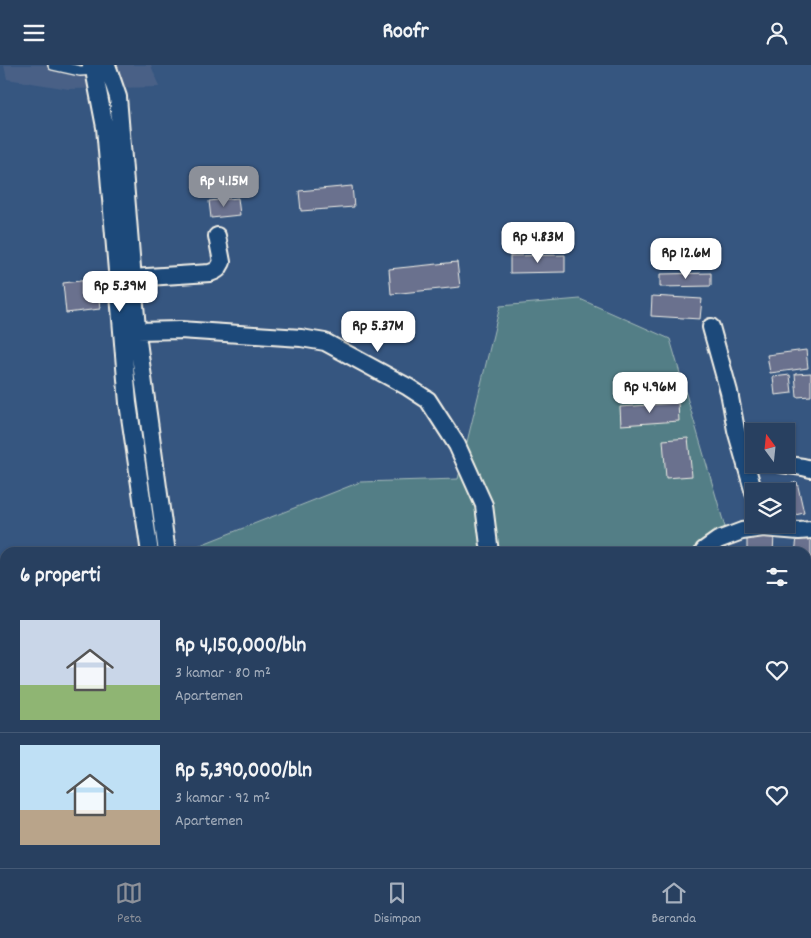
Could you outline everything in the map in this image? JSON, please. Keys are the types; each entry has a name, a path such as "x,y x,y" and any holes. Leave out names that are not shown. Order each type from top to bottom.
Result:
{"street":[{"path":"100,67 118,97 137,331 166,547"},
{"path":"100,67 128,403 149,547"},
{"path":"132,278 210,273 215,271 222,262 217,236"},
{"path":"711,327 729,392 736,430 745,449"},
{"path":"137,331 180,330 301,338 325,342 408,387 428,400 457,445 484,505 489,547"},
{"path":"795,466 811,469"},
{"path":"708,547 718,540 745,530"},
{"path":"795,530 811,530"}],"lane":[{"path":"53,65 80,71 100,67"}],"shaded area":[{"path":"4,65 151,65 159,87 69,89 7,79"}],"green space":[{"path":"580,299 670,339 729,541 714,547 195,547 360,482 458,479 500,306"}],"building":[{"path":"352,186 354,207 301,211 299,191"},
{"path":"238,198 240,215 211,218 209,201"},
{"path":"565,255 565,272 510,273 510,256"},
{"path":"457,262 460,287 391,294 389,269"},
{"path":"711,273 711,286 660,287 660,274"},
{"path":"97,279 100,309 66,313 63,283"},
{"path":"652,296 702,299 700,319 651,316"},
{"path":"806,350 808,368 770,373 767,355"},
{"path":"811,373 811,396 797,397 795,374"},
{"path":"790,375 792,393 775,395 773,377"},
{"path":"678,403 679,421 621,425 620,407"},
{"path":"688,438 692,476 666,478 663,440"},
{"path":"797,482 804,513 795,515 795,483 792,483"},
{"path":"747,534 774,535 773,547 747,547"},
{"path":"797,538 811,539 811,547 796,547"}]}
